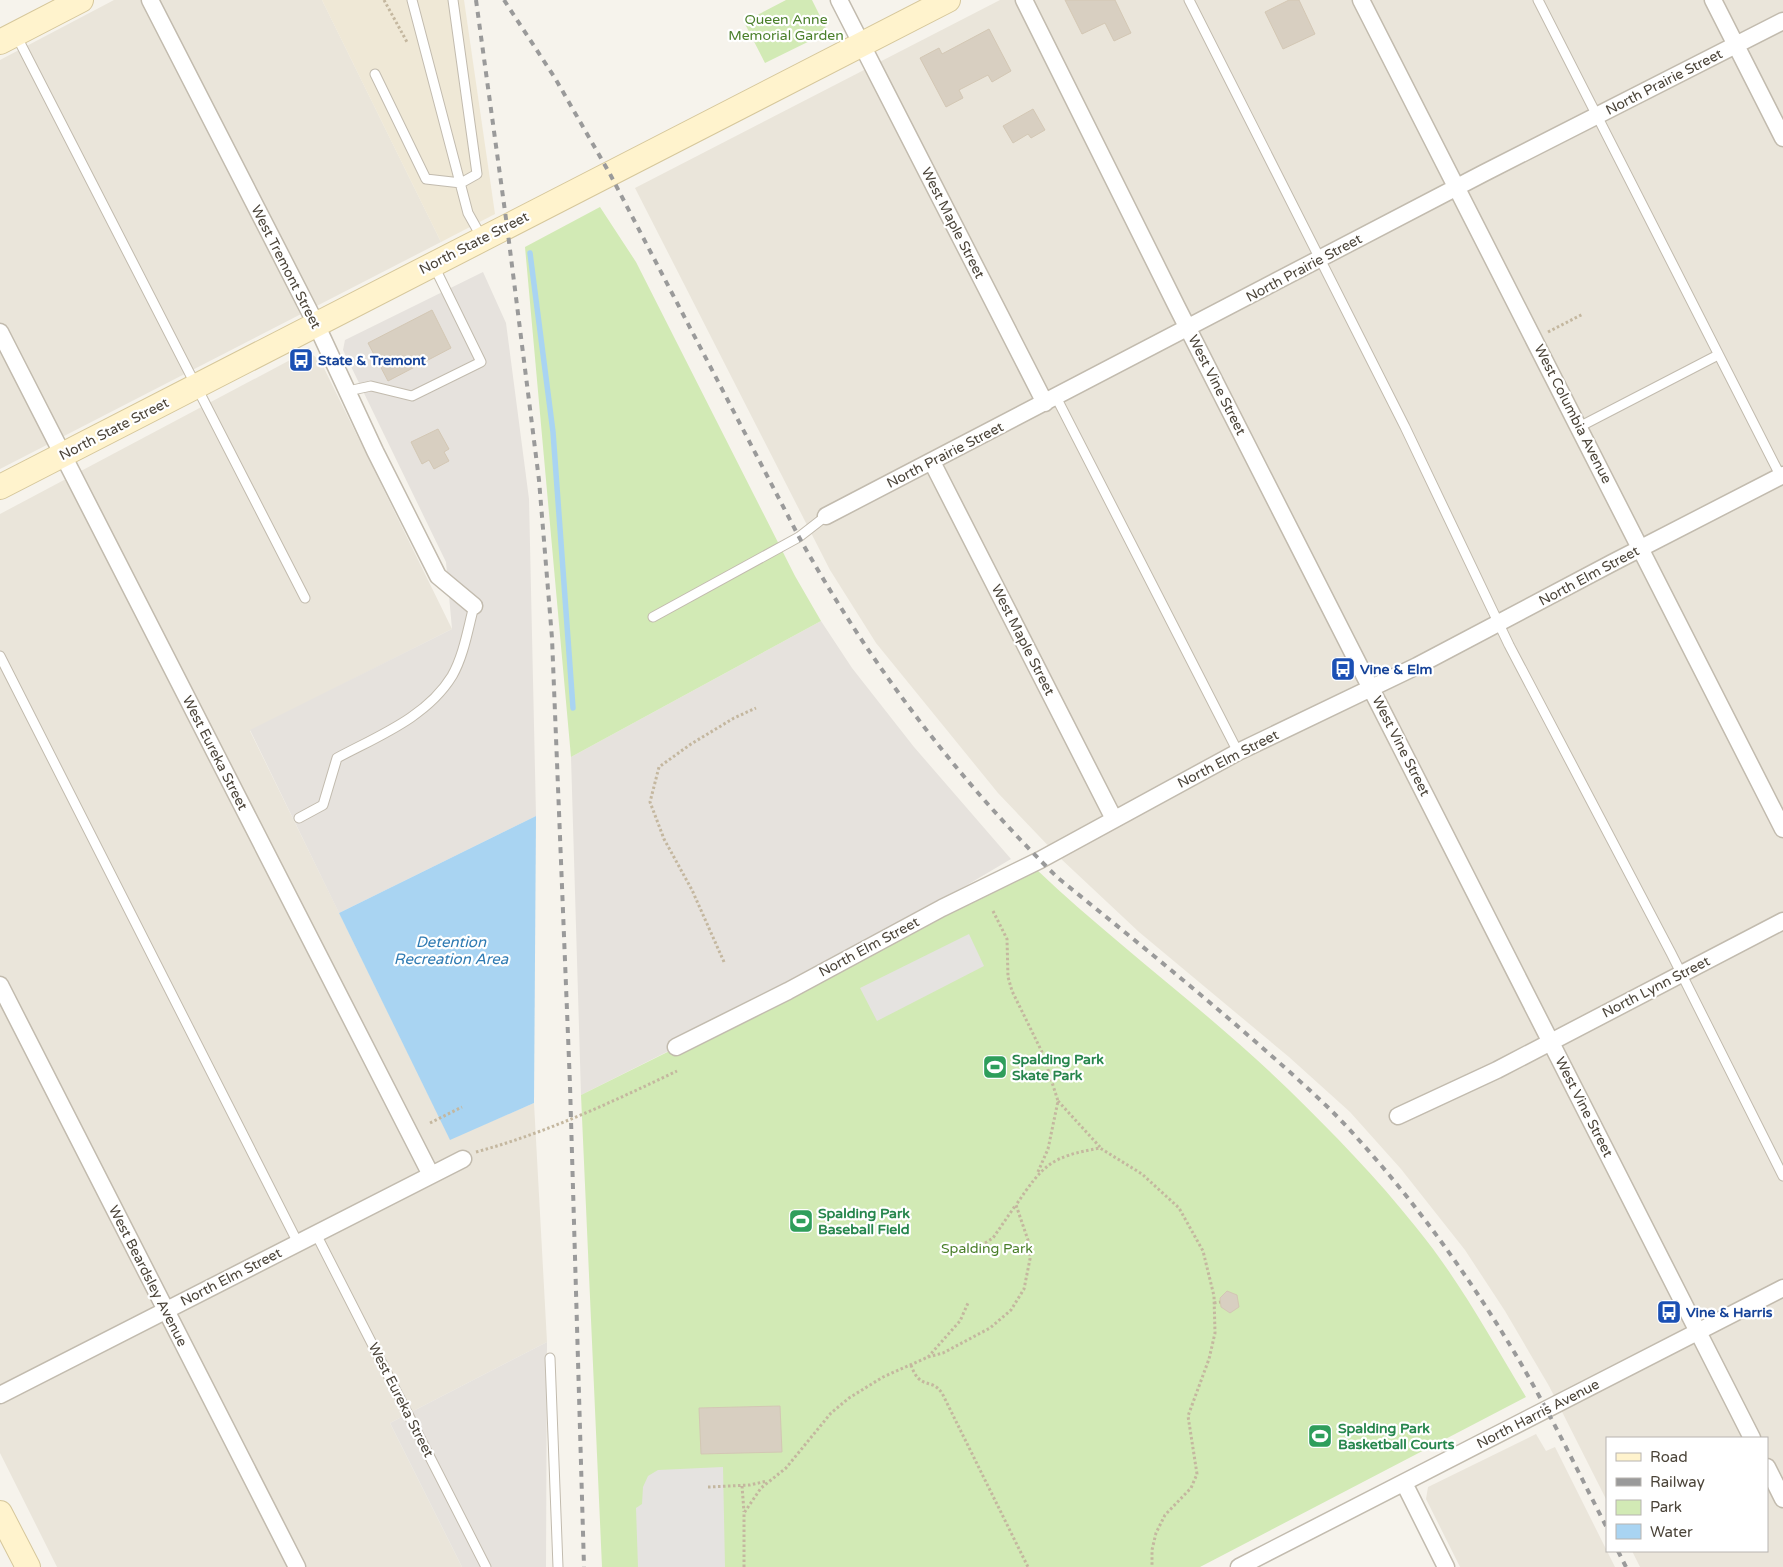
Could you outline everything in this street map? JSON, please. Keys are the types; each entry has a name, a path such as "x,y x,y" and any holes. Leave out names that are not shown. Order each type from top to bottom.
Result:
{"main road":[{"path":"8,38 81,0"},
{"name":"North State Street","path":"0,487 948,0"},
{"path":"0,1513 28,1567"}],"street":[{"name":"West Tremont Street","path":"150,0 316,324 374,451 438,576 474,606"},
{"name":"West Maple Street","path":"839,0 1051,400"},
{"name":"West Vine Street","path":"1024,0 1188,329 1751,1437"},
{"name":"West Columbia Avenue","path":"1361,0 1783,829"},
{"path":"1713,0 1783,138"},
{"name":"North Prairie Street","path":"826,516 1596,116 1783,21"},
{"name":"West Eureka Street","path":"0,332 431,1175"},
{"name":"West Maple Street","path":"932,462 1114,819"},
{"name":"North Elm Street","path":"676,1047 788,991 942,908 1040,860 1238,752 1417,666 1641,548 1782,478"},
{"name":"North Lynn Street","path":"1398,1116 1497,1070 1783,921"},
{"name":"West Beardsley Avenue","path":"0,985 297,1567"},
{"name":"North Elm Street","path":"0,1395 469,1156"},
{"name":"North Harris Avenue","path":"1239,1567 1783,1288"},
{"path":"1768,1469 1783,1499"},
{"path":"1404,1483 1446,1567"}],"lane":[{"path":"412,0 468,213 482,239"},
{"path":"374,74 426,179 461,183 477,174 452,0"},
{"path":"1189,0 1405,427 1499,623 1681,974 1783,1176"},
{"path":"1538,0 1782,478"},
{"path":"8,38 197,386 305,598"},
{"path":"348,391 371,386 412,396 481,362 433,264"},
{"path":"1579,426 1718,355"},
{"path":"1051,400 1238,752"},
{"path":"653,617 798,537 826,516"},
{"path":"300,818 323,805 337,758 429,705 452,675 474,606"},
{"path":"0,656 298,1243"},
{"name":"West Eureka Street","path":"316,1234 486,1567"},
{"path":"550,1358 558,1567"}],"path":[{"path":"384,0 407,42"},
{"path":"1534,339 1583,314"},
{"path":"724,962 692,890 664,839 650,802 659,767 691,744 734,718 756,708"},
{"path":"993,911 1008,939 1008,978 1012,991 1043,1054 1058,1101 1100,1148 1142,1174 1180,1208 1203,1251 1214,1303 1215,1333 1210,1359 1188,1416 1197,1474 1191,1488 1165,1515 1156,1533 1152,1550 1152,1567"},
{"path":"469,1156 504,1145 600,1108 677,1071"},
{"path":"985,1243 993,1238 1036,1176 1048,1149 1058,1101"},
{"path":"430,1123 462,1107"},
{"path":"1036,1176 1057,1158 1100,1148"},
{"path":"744,1513 768,1481 786,1468 814,1431 845,1402 873,1383 928,1357 943,1354 990,1328 1000,1321 1019,1300 1028,1274 1030,1258 1029,1243 1016,1205"},
{"path":"1214,1303 1220,1302"},
{"path":"928,1357 960,1321 968,1303"},
{"path":"911,1365 914,1374 920,1382 935,1386 942,1393 1028,1567"},
{"path":"708,1487 742,1486 768,1481"},
{"path":"742,1486 744,1567"}],"shaded area":[{"path":"114,0 322,0 441,242 0,469 0,60"},
{"path":"322,0 464,0 495,214 441,242"},
{"path":"1000,0 1783,0 1783,1567 1640,1567 1632,1552 1768,1552 1768,1437 1606,1437 1606,1499 1549,1386 1505,1311 1465,1250 1401,1169 1350,1112 1289,1057 1139,932 1059,857 998,793 876,643 830,570 635,188"},
{"path":"483,272 506,323 529,499 536,816 339,913 250,730 452,629 446,562 343,350 345,340"},
{"path":"307,351 320,360 452,629 250,731 450,1139 534,1103 547,1342 390,1423 462,1567 57,1567 0,1453 0,514"},
{"path":"821,621 852,668 914,747 1011,859 788,991 581,1095 571,757"},
{"path":"969,934 984,966 877,1021 860,988"},
{"path":"547,1342 546,1567 462,1567 390,1423"},
{"path":"1536,1434 1546,1451 1555,1447 1615,1567 1460,1567 1426,1499 1428,1487"},
{"path":"723,1467 725,1567 638,1567 636,1508 642,1504 643,1487 648,1476 658,1470"}],"green space":[{"name":"Queen Anne Memorial Garden","path":"786,0 812,0 828,32 765,63 744,22"},
{"path":"600,207 636,262 795,576 821,621 571,757 525,247"},
{"name":"Spalding Park","path":"1036,869 1098,925 1227,1033 1305,1106 1354,1156 1400,1208 1446,1266 1526,1397 1200,1567 602,1567 581,1095"}],"water":[{"name":"Detention Recreation Area","path":"536,816 534,1103 450,1140 339,913"}],"building":[{"path":"1065,0 1115,0 1131,33 1114,41 1105,23 1082,34"},
{"path":"1289,0 1299,0 1315,34 1283,49 1265,12"},
{"path":"989,29 1011,71 992,82 988,75 959,90 963,98 946,107 920,58 939,48 942,54"},
{"path":"1033,109 1045,130 1031,138 1028,134 1013,143 1003,126"},
{"path":"432,310 451,348 388,381 368,343"},
{"path":"438,429 449,449 444,452 449,461 434,469 429,460 422,464 411,442"},
{"path":"1227,1291 1237,1295 1239,1307 1230,1313 1221,1307 1220,1298"},
{"path":"780,1406 782,1452 701,1454 699,1408"}],"waterway":[{"path":"530,253 553,432 573,708"}],"railway":[{"path":"476,0 539,480 552,638 570,1085 584,1567"},
{"path":"504,0 555,78 610,174 799,537 854,629 884,673 949,759 1020,840 1058,878 1194,989 1318,1097 1378,1162 1436,1235 1472,1285 1505,1337 1545,1407 1606,1526"},
{"path":"1618,1552 1626,1567"}],"place":[{"name":"State & Tremont","path":"301,360"},
{"name":"Vine & Elm","path":"1343,669"},
{"name":"Spalding Park Skate Park","path":"995,1067"},
{"name":"Spalding Park Baseball Field","path":"801,1221"},
{"name":"Vine & Harris","path":"1669,1312"},
{"name":"Spalding Park Basketball Courts","path":"1320,1436"}]}
